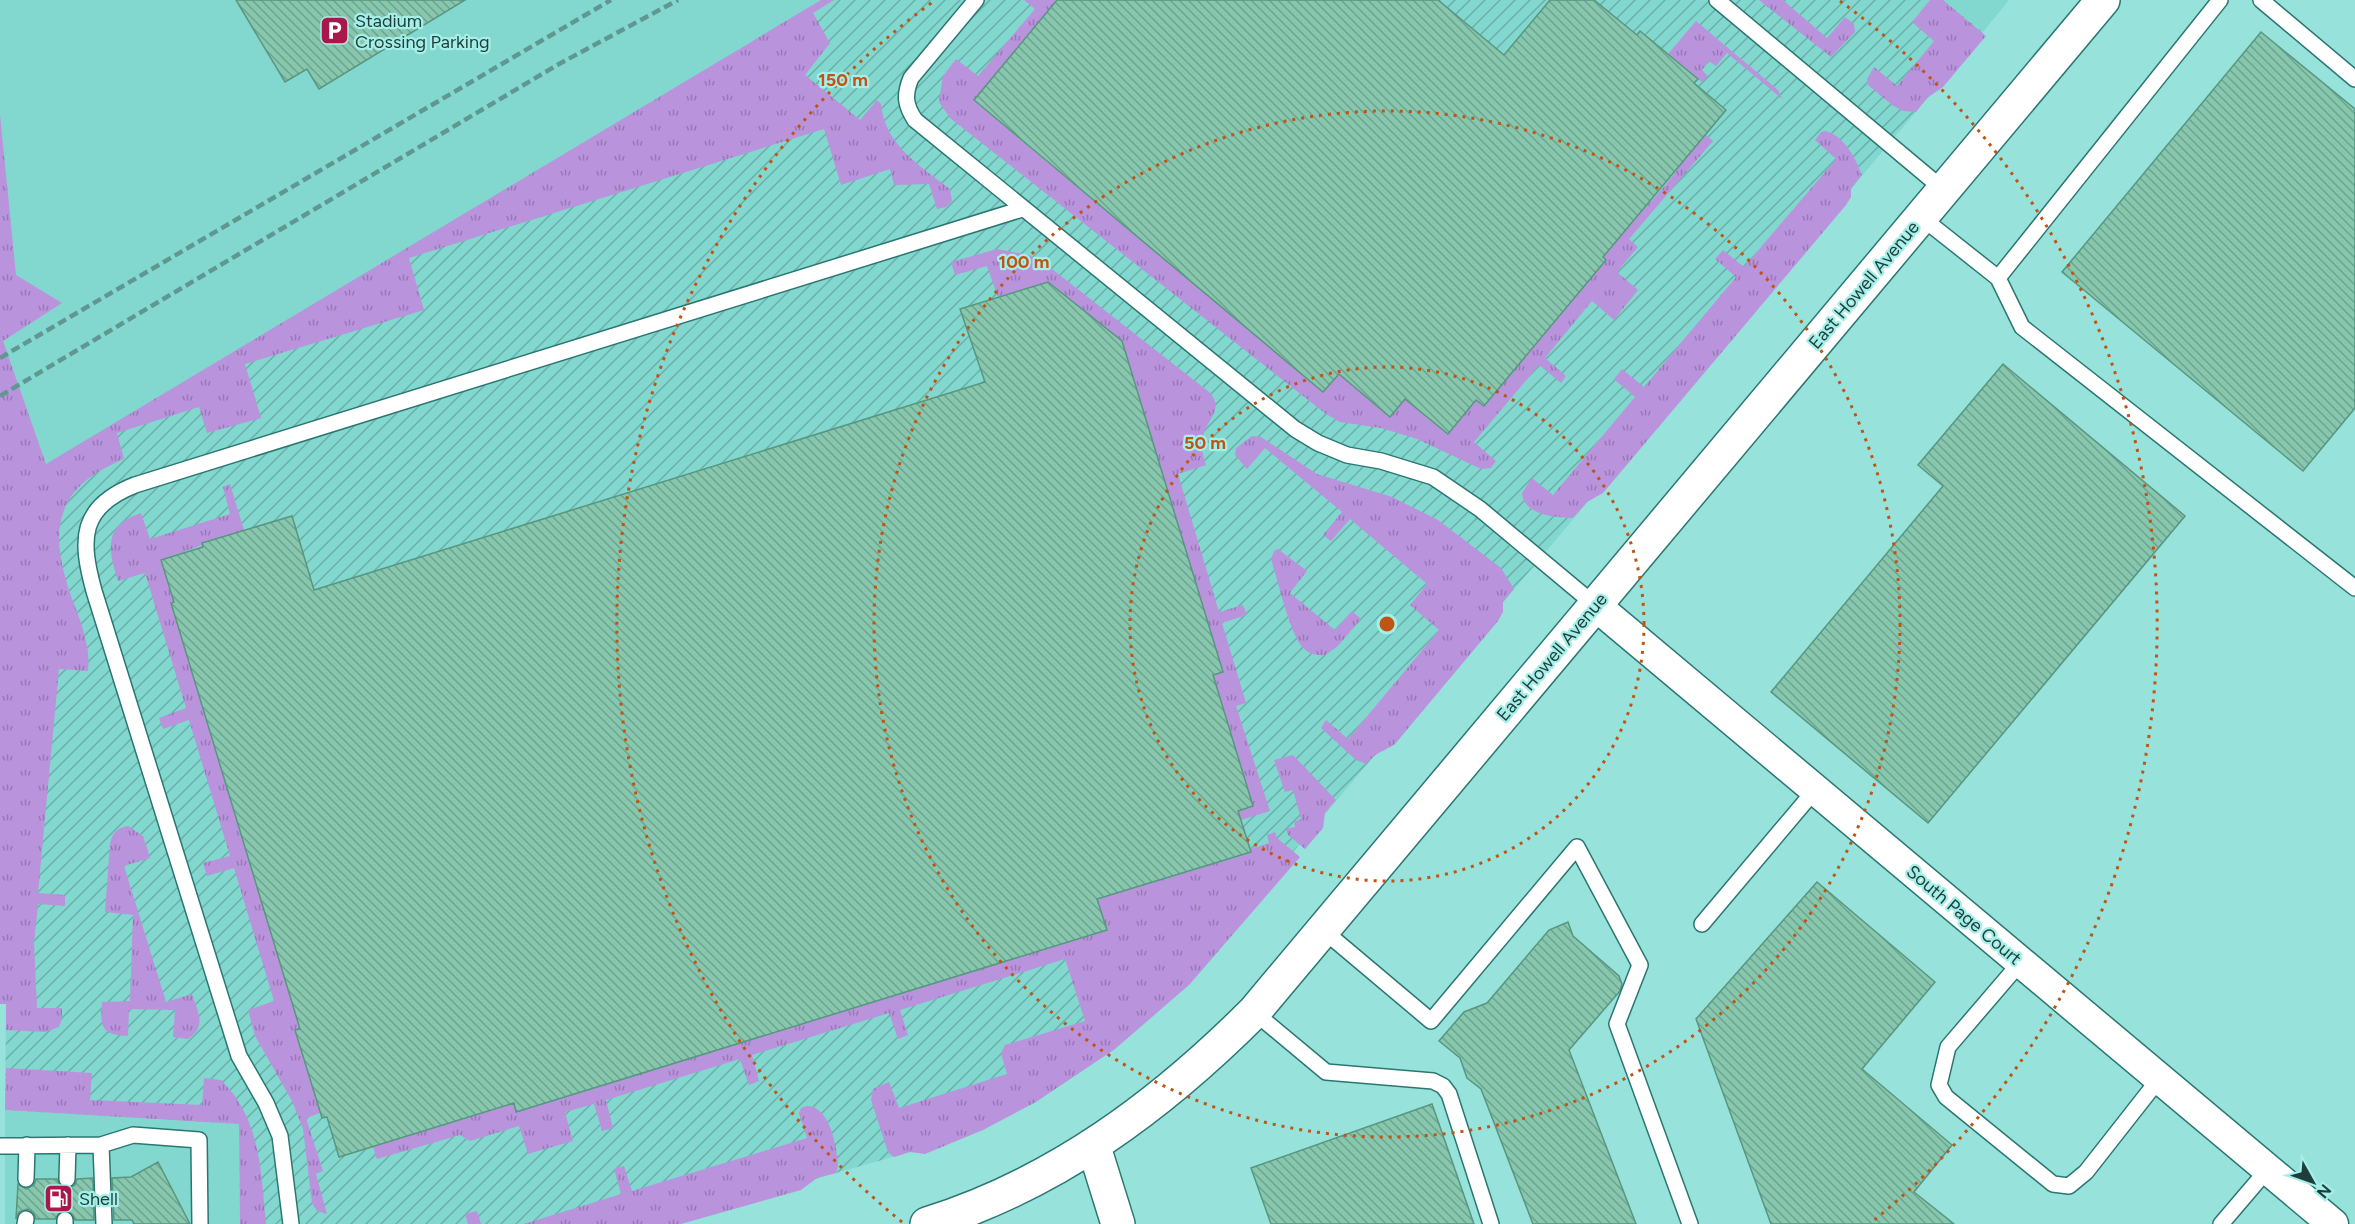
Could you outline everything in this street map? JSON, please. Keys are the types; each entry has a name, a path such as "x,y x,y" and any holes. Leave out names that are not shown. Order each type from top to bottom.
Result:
{"street":[{"name":"East Howell Avenue","path":"927,1224 1006,1194 1094,1147 1175,1087 1254,1012 2103,0"},
{"name":"South Page Court","path":"1595,605 2333,1224"},
{"path":"1094,1147 1118,1224"}],"lane":[{"path":"976,0 911,78 905,93 908,111 915,120 1295,429 1318,443 1347,455 1381,461 1433,477 1479,509 1595,605"},
{"path":"1717,0 1944,190"},
{"path":"1998,278 2220,0"},
{"path":"2260,1 2355,79"},
{"path":"291,1224 280,1136 270,1110 239,1056 85,558 86,529 98,508 117,492 135,485 1022,209"},
{"path":"1921,217 1998,278 2022,327 2355,588"},
{"path":"1702,924 1815,790"},
{"path":"1323,930 1431,1021 1577,847 1640,965 1617,1024 1690,1224"},
{"path":"2020,963 1948,1047 1939,1085 1946,1097 2053,1184 2069,1186 2086,1172 2159,1079"},
{"path":"1254,1012 1326,1072 1433,1082 1443,1086 1449,1094 1491,1224"},
{"path":"0,1146 101,1145 133,1135 199,1140 200,1224"},
{"path":"26,1179 27,1145"},
{"path":"101,1145 104,1224"},
{"path":"66,1179 68,1146"},
{"path":"2221,1224 2268,1169"}],"shaded area":[{"path":"0,0 821,0 46,465 23,400 0,412"},
{"path":"821,0 1943,0 1983,32 1215,945 910,1152 656,1224 240,1224 239,1124 5,1110 6,1004 46,465"},
{"path":"1943,0 2009,0 1983,32"},
{"path":"5,1110 239,1124 240,1224 5,1224"}],"green space":[{"path":"821,0 834,0 813,13 830,43 805,75 860,120 877,100 881,104 889,131 896,143 950,189 952,201 946,207 937,209 929,184 894,185 890,169 841,185 824,129 409,258 424,310 245,364 261,418 207,433 199,407 117,433 124,459 101,470 83,483 71,497 63,513 59,531 64,572 88,652 88,671 59,669 38,893 65,895 65,906 38,904 34,943 37,1008 62,1008 62,1019 59,1027 45,1032 6,1030 6,1004 0,1004 0,115 16,275 62,303 3,341 46,464"},
{"path":"1024,0 1057,0 974,101 1323,392 1339,374 1390,417 1405,399 1448,434 1476,400 1484,406 1606,260 1598,253 1653,200 1678,169 1694,138 1700,142 1706,135 1713,141 1629,239 1638,247 1617,272 1638,290 1614,320 1592,301 1545,358 1566,376 1561,383 1539,365 1474,442 1496,461 1491,468 1481,469 1417,439 1381,428 1340,422 1326,414 950,118 939,102 943,76 956,59 978,76 1035,9"},
{"path":"1759,0 1783,0 1827,38 1845,17 1854,24 1855,32 1831,57"},
{"path":"1930,0 1943,0 1986,36 1943,87 1927,98 1916,112 1903,111 1868,85 1867,79 1874,67 1897,86 1934,41 1912,22"},
{"path":"1696,21 1778,90 1782,99 1727,53 1716,66 1709,61 1702,70 1708,76 1702,82 1668,54"},
{"path":"1821,132 1832,133 1843,142 1853,155 1862,175 1851,188 1851,197 1846,205 1603,493 1587,502 1573,518 1534,511 1524,501 1522,493 1532,478 1553,495 1635,397 1614,379 1622,369 1644,387 1736,277 1715,259 1723,250 1744,267 1836,159 1815,140"},
{"path":"997,249 1029,255 1052,269 1214,398 1214,414 1202,440 1206,465 1178,474 1219,612 1243,605 1247,615 1222,623 1246,703 1236,706 1270,811 1241,820 1238,811 1253,806 1213,675 1223,672 1122,341 1048,282 998,297 987,266 955,275 951,262"},
{"path":"1252,436 1261,437 1317,474 1392,497 1438,520 1501,568 1514,589 1503,602 1503,612 1498,621 1395,744 1366,764 1356,760 1321,728 1326,720 1348,739 1439,630 1410,605 1427,584 1350,519 1331,541 1323,535 1342,512 1265,448 1247,469 1235,455 1236,448"},
{"path":"230,484 244,530 161,560 174,602 171,604 300,1029 295,1031 320,1113 306,1118 323,1171 316,1174 327,1214 317,1211 312,1203 303,1129 292,1101 255,1036 248,1010 274,1001 234,868 207,876 203,863 230,856 189,720 163,729 159,718 186,708 145,573 118,581 112,559 114,532 129,518 141,513 150,539 230,514 223,487"},
{"path":"1278,549 1307,571 1290,593 1335,630 1352,611 1361,619 1337,647 1325,655 1308,652 1296,636 1287,615 1271,559 1274,551"},
{"path":"1293,755 1336,800 1325,813 1323,828 1305,849 1288,835 1286,829 1295,827 1294,822 1301,819 1293,790 1285,792 1274,760"},
{"path":"128,826 143,836 150,858 124,866 166,1002 192,994 198,1013 199,1024 194,1034 188,1039 173,1037 175,1010 129,1009 128,1036 112,1034 104,1028 102,1023 102,1002 130,1001 133,915 105,912 110,843 116,831"},
{"path":"1275,832 1277,838 1300,857 1189,985 1115,1049 1036,1102 983,1130 925,1154 910,1152 894,1157 888,1152 871,1100 873,1089 889,1082 899,1108 1007,1074 1001,1053 1005,1045 1085,1021 1065,959 900,1010 908,1035 898,1039 889,1013 752,1055 759,1081 749,1085 740,1059 606,1100 613,1128 602,1131 594,1104 565,1112 573,1141 528,1154 519,1126 470,1141 460,1135 377,1159 373,1147 475,1115 513,1099 517,1112 1106,930 1097,899 1250,853 1250,849 1269,843 1267,835"},
{"path":"6,1068 92,1073 90,1100 202,1105 204,1078 221,1080 234,1095 244,1112 257,1147 266,1224 240,1224 239,1124 5,1110"},
{"path":"807,1106 815,1108 827,1120 834,1139 838,1166 836,1173 817,1178 801,1190 681,1224 524,1224 621,1194 614,1169 624,1166 632,1191 807,1138 799,1113 801,1108"},
{"path":"477,1211 481,1224 468,1224 465,1214"}],"building":[{"name":"Stadium Crossing Parking","path":"236,0 465,0 319,89 307,69 285,82"},
{"path":"1057,0 1438,0 1504,55 1550,0 1594,0 1637,35 1640,31 1698,79 1694,83 1726,110 1603,257 1606,260 1484,406 1476,400 1448,434 1405,399 1390,417 1339,374 1323,392 974,100"},
{"path":"2261,32 2355,109 2355,408 2303,471 2062,272"},
{"path":"1048,282 1122,341 1223,672 1213,675 1253,806 1238,811 1251,852 1097,899 1107,930 516,1112 514,1103 339,1157 327,1117 322,1118 295,1030 300,1029 171,603 174,602 161,560 203,547 202,543 292,516 314,590 985,382 960,309"},
{"path":"2003,364 2185,516 1928,823 1771,692 1943,486 1918,465"},
{"path":"1817,882 1935,982 1862,1069 1952,1145 1914,1192 1954,1224 1771,1224 1696,1019"},
{"path":"1568,922 1573,936 1619,976 1622,984 1620,991 1569,1050 1636,1224 1533,1224 1481,1089 1467,1078 1460,1058 1439,1041 1464,1012 1487,1003 1549,930"},
{"path":"1432,1104 1474,1224 1271,1224 1251,1168"},
{"path":"158,1162 190,1224 134,1224 132,1220 114,1220 112,1178 131,1177"},
{"name":"Shell","path":"93,1178 94,1220 75,1220 73,1215 66,1210 60,1212 55,1219 36,1219 33,1212 27,1209 19,1212 16,1219 18,1184 26,1189 34,1185 36,1179 57,1179 61,1187 67,1189 75,1185 77,1179"}],"railway":[{"path":"0,358 611,0"},
{"path":"0,396 559,64 678,0"}],"place":[{"name":"Stadium Crossing Parking","path":"334,31"},
{"name":"Shell","path":"58,1199"}]}
